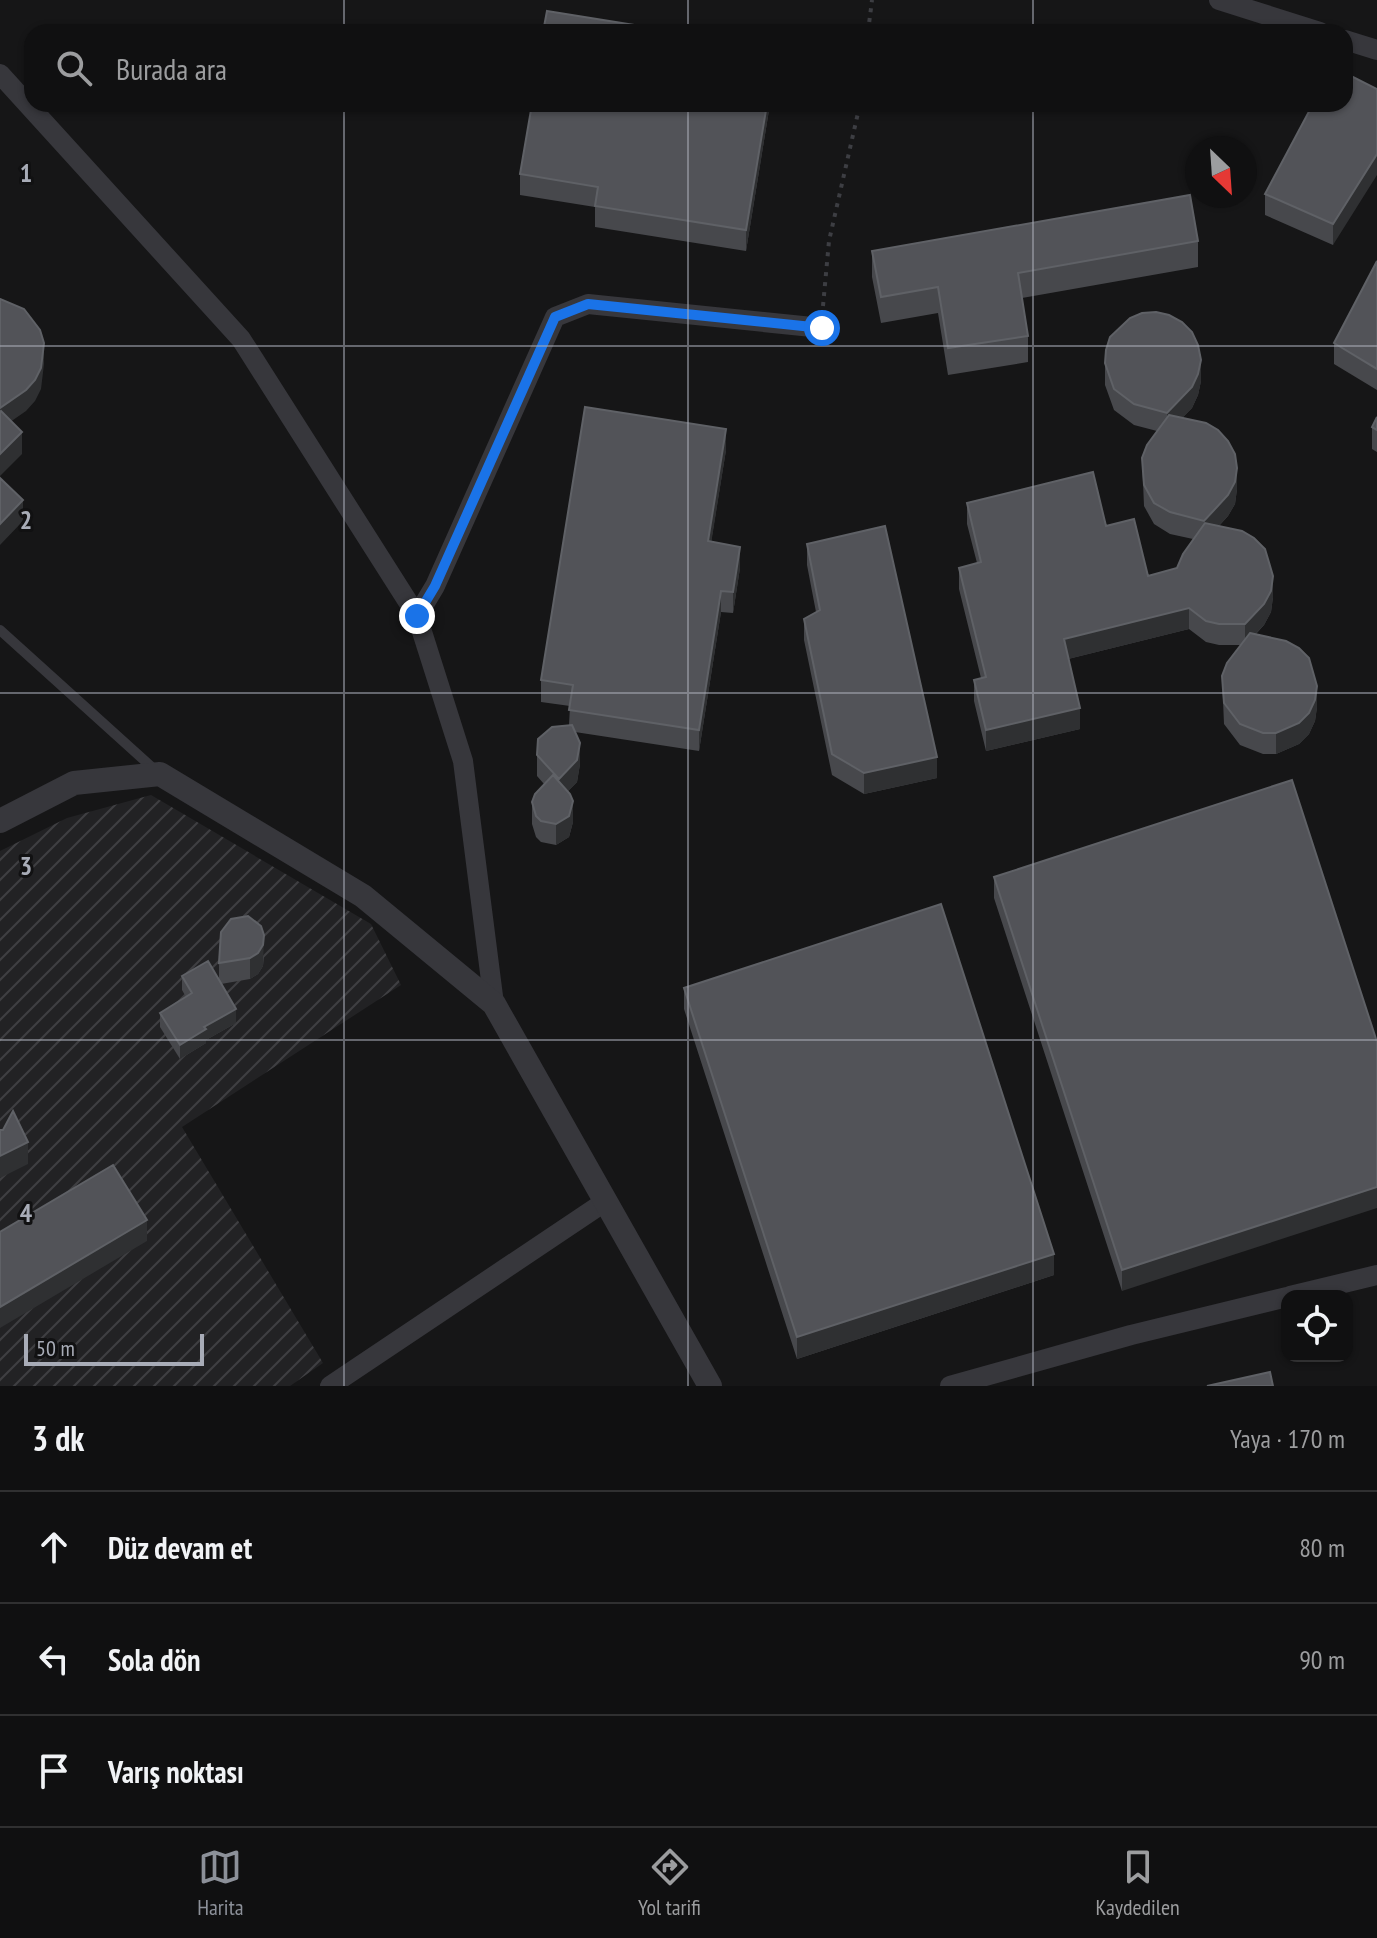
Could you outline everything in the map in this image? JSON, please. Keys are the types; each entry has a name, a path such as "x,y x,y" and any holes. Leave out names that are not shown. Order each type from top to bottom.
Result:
{"street":[{"path":"1219,0 1295,24"},
{"path":"1353,42 1377,50"},
{"path":"0,74 24,100"},
{"path":"35,112 241,339 417,616 463,761 494,1004"},
{"path":"417,616 435,586 555,317 588,304 822,328"},
{"path":"0,821 74,783 160,774 363,896 494,1004 710,1386"},
{"path":"330,1386 606,1201"},
{"path":"1313,1290 1377,1275"},
{"path":"950,1386 1131,1335 1281,1298"}],"lane":[{"path":"0,630 160,774"}],"path":[{"path":"869,24 872,0"},
{"path":"822,328 829,241 858,112"}],"shaded area":[{"path":"151,795 371,924 401,985 182,1127 323,1363 290,1386 0,1386 0,851 67,818"}],"building":[{"path":"547,11 628,24 545,24"},
{"path":"1353,77 1377,89 1377,154 1333,224 1265,194 1309,112 1353,112"},
{"path":"531,112 766,112 746,230 595,206 598,187 520,174"},
{"path":"1185,196 1185,208 1192,208 1198,241 1018,273 1028,336 948,348 938,287 881,297 872,251"},
{"path":"1377,261 1377,369 1334,343"},
{"path":"0,299 24,309 40,330 44,343 41,368 35,380 0,408"},
{"path":"1156,312 1182,322 1192,332 1201,360 1192,387 1167,413 1134,404 1114,389 1105,363 1110,337 1130,318"},
{"path":"585,407 726,429 708,541 740,547 733,592 721,591 699,730 569,710 573,685 541,680"},
{"path":"0,412 22,432 0,454"},
{"path":"1169,415 1206,423 1218,430 1235,454 1235,482 1228,495 1204,521 1170,512 1154,503 1144,485 1142,458 1147,445"},
{"path":"1093,472 1106,526 1134,519 1148,576 1177,568 1205,523 1242,531 1265,549 1273,576 1271,591 1264,604 1245,624 1206,621 1189,608 1064,639 1080,708 986,730 974,680 986,677 959,568 981,562 967,503"},
{"path":"0,478 23,500 0,524"},
{"path":"885,526 937,757 864,773 832,754 804,619 820,610 807,544"},
{"path":"1250,633 1286,641 1299,648 1309,658 1317,686 1309,713 1299,723 1276,733 1263,733 1240,724 1224,703 1222,676 1227,663"},
{"path":"572,725 580,743 577,760 559,779 537,755 538,739 552,727"},
{"path":"553,775 573,801 569,816 556,824 541,821 532,802 535,794"},
{"path":"1292,780 1377,1042 1377,1187 1122,1270 994,877"},
{"path":"941,904 1054,1254 797,1337 684,988"},
{"path":"248,916 261,926 263,945 250,958 219,963 221,932 231,919"},
{"path":"208,961 236,1009 180,1045 160,1013 192,993 182,976"},
{"path":"13,1111 28,1142 0,1156 0,1130 3,1130"},
{"path":"113,1165 147,1220 0,1307 0,1232"},
{"path":"1270,1372 1273,1386 1207,1386"}],"route":[{"path":"417,616 435,586 555,317 588,304 822,328"}]}
